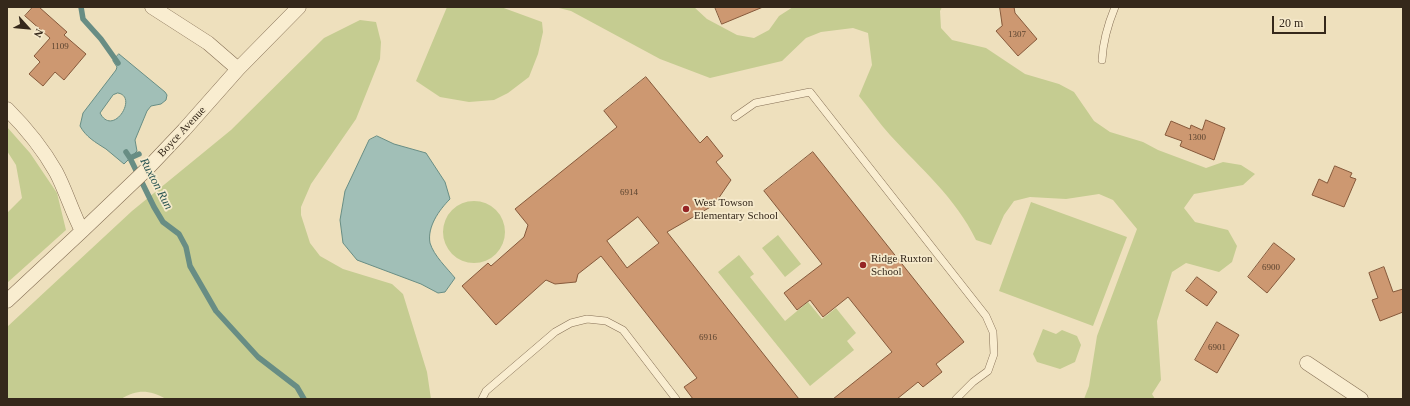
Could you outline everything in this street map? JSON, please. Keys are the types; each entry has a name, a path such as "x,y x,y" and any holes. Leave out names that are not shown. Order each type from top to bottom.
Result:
{"street":[{"path":"152,7 208,43 238,70"},
{"name":"Boyce Avenue","path":"7,301 147,169 238,70 299,7"},
{"path":"7,110 23,126 46,155 82,231"},
{"path":"1307,363 1361,399"}],"lane":[{"path":"1102,60 1103,43 1115,7"},
{"path":"735,117 755,103 810,92 986,316 993,332 994,354 988,371 973,382 956,399"},
{"path":"482,399 486,391 555,332 571,323 588,319 606,321 623,330 676,399"}],"green space":[{"path":"447,7 501,7 542,22 543,32 538,54 529,77 508,93 494,100 469,102 440,97 416,81"},
{"path":"555,7 694,7 707,19 737,35 754,38 769,30 779,16 793,7 942,7 940,11 941,28 952,40 986,48 1025,74 1059,84 1074,92 1094,121 1110,132 1143,142 1158,150 1206,168 1223,162 1241,165 1255,174 1243,185 1194,194 1184,208 1195,222 1228,230 1237,246 1232,262 1219,272 1186,263 1172,272 1157,321 1161,380 1152,394 1155,399 1084,399 1089,386 1097,336 1137,229 1113,200 1099,194 1066,199 1030,197 1014,201 1004,215 991,245 976,240 968,225 948,197 882,126 859,96 872,65 868,33 853,28 821,32 806,38 782,61 710,78 660,59 571,11"},
{"path":"360,20 376,22 381,42 380,59 356,119 311,184 301,207 301,215 310,243 320,256 343,269 392,284 403,294 427,372 431,399 166,399 149,392 138,392 121,399 7,399 7,327 132,211 231,130 324,38"},
{"path":"7,127 30,153 57,193 66,230 7,283 7,213 22,198 16,165 7,151"},
{"path":"474,201 486,204 496,210 502,220 505,232 502,244 496,254 486,260 474,263 462,260 452,254 446,244 443,232 446,220 452,210 462,204"},
{"path":"1031,202 1127,237 1093,326 999,291"},
{"path":"778,235 801,264 785,277 762,248"},
{"path":"739,255 754,274 750,277 785,321 808,302 822,319 836,308 856,333 847,341 854,350 810,386 718,272"},
{"path":"1043,329 1056,334 1062,330 1077,336 1081,345 1075,362 1060,369 1037,362 1033,354"}],"water":[{"path":"119,54 167,95 166,100 161,104 151,106 147,111 135,140 137,151 124,164 91,139 80,126 83,113 116,70 117,67 113,61","holes":["118,93 124,96 126,101 122,114 111,121 105,119 100,113 113,95"]},
{"path":"377,136 394,144 426,153 445,182 450,199 442,208 432,225 430,231 430,243 434,253 455,278 445,292 438,293 421,284 357,260 343,243 340,220 345,191 369,140"}],"building":[{"path":"33,7 39,7 67,32 64,35 86,54 64,80 55,72 43,86 29,74 40,62 34,56 50,38 25,16"},
{"path":"715,7 763,7 722,24"},
{"path":"1000,7 1014,7 1015,13 1037,39 1018,56 996,31 1002,26"},
{"name":"West Towson Elementary School","path":"646,77 700,143 707,136 723,156 716,162 731,180 714,205 667,232 799,399 693,399 684,387 697,378 601,256 578,274 576,282 555,284 546,280 496,325 462,286 488,263 491,266 524,237 528,225 515,209 617,127 604,111","holes":["638,217 659,243 627,268 607,241"]},
{"path":"1206,120 1225,128 1214,160 1180,146 1182,141 1165,135 1171,121 1190,129 1191,125 1202,130"},
{"name":"Ridge Ruxton School","path":"813,152 964,342 936,364 942,372 923,387 918,382 897,399 833,399 892,352 848,297 823,317 810,300 797,310 784,293 822,264 764,191"},
{"path":"1335,166 1352,173 1350,177 1356,179 1344,207 1312,195 1319,179 1327,183"},
{"path":"1274,243 1295,259 1267,293 1248,277"},
{"path":"1384,267 1393,292 1403,289 1403,312 1380,321 1372,300 1378,298 1369,273"},
{"path":"1197,277 1217,292 1207,306 1186,291"},
{"path":"1217,322 1239,335 1217,373 1195,360"}],"waterway":[{"name":"Ruxton Run","path":"81,7 83,19 101,39 118,63"},
{"name":"Ruxton Run","path":"126,152 163,222 179,234 186,247 190,266 216,311 258,357 297,387 304,399"},
{"path":"130,158 139,154"}],"place":[{"name":"West Towson Elementary School","path":"686,209"},
{"name":"Ridge Ruxton School","path":"863,265"}]}
